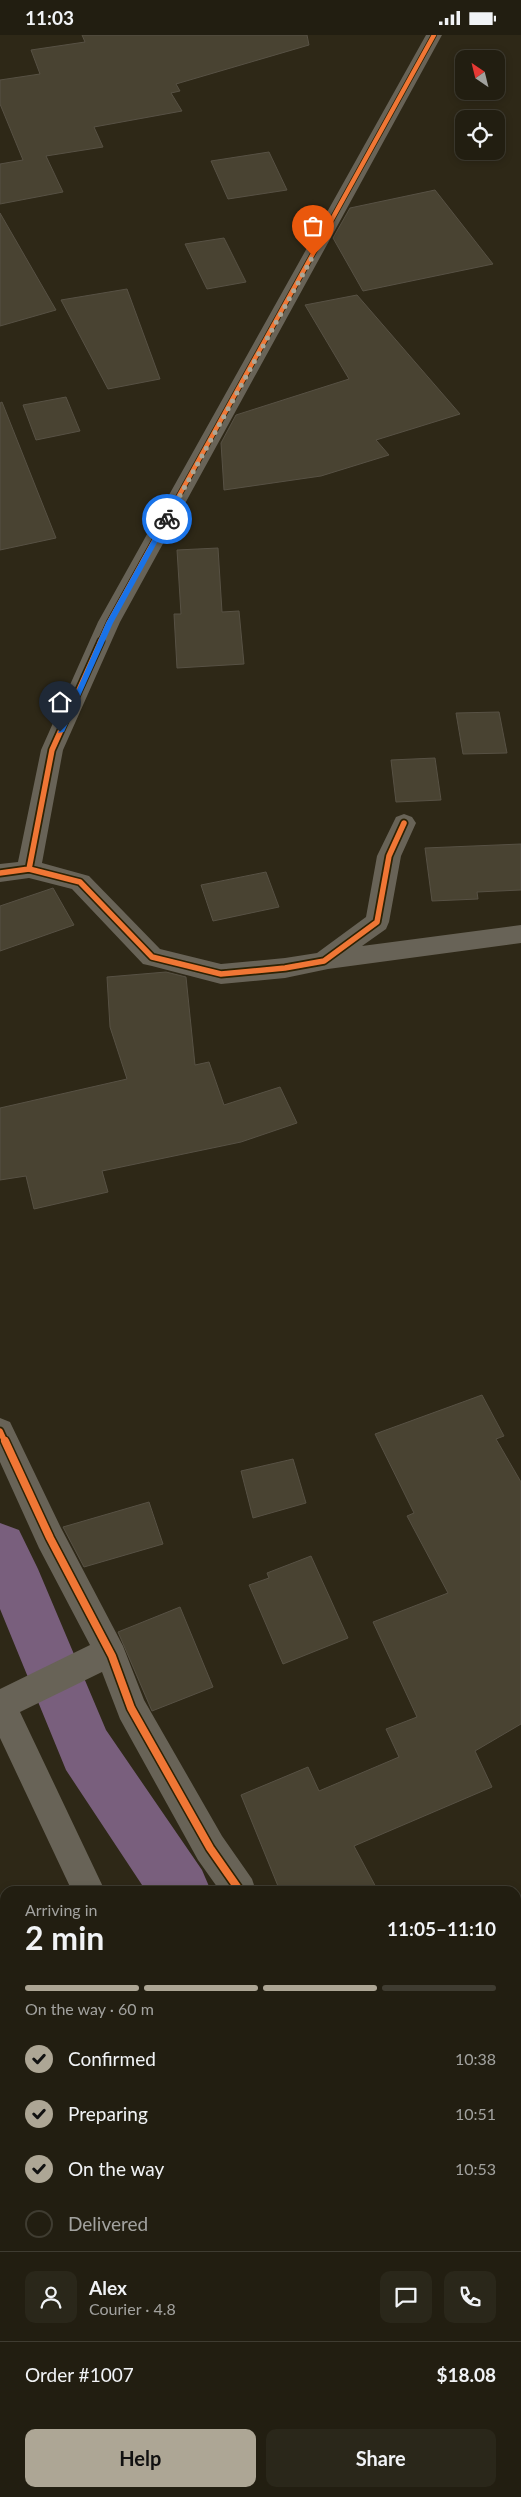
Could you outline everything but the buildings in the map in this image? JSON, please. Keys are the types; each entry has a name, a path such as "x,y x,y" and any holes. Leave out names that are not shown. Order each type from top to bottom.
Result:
{"street":[{"path":"29,869 52,750 109,623 434,35"},
{"path":"324,961 377,922 389,856 404,823"},
{"path":"0,873 29,869 80,882 152,957 221,974 286,969 324,961 521,934"},
{"path":"0,1431 104,1657 210,1848 237,1886"},
{"path":"88,1886 0,1705 104,1657"}],"waterway":[{"path":"0,1548 11,1569 86,1750 178,1886"}],"cycle path":[{"path":"0,873 29,869 52,750 109,622 434,35"},
{"path":"29,869 80,882 152,957 221,974 285,968 324,961 377,922 389,856 404,823"},
{"path":"0,1431 50,1538 112,1656 131,1708 210,1848 237,1886"}],"way so far":[{"path":"167,519 313,256"}],"route":[{"path":"60,732 109,623 167,519"}]}
